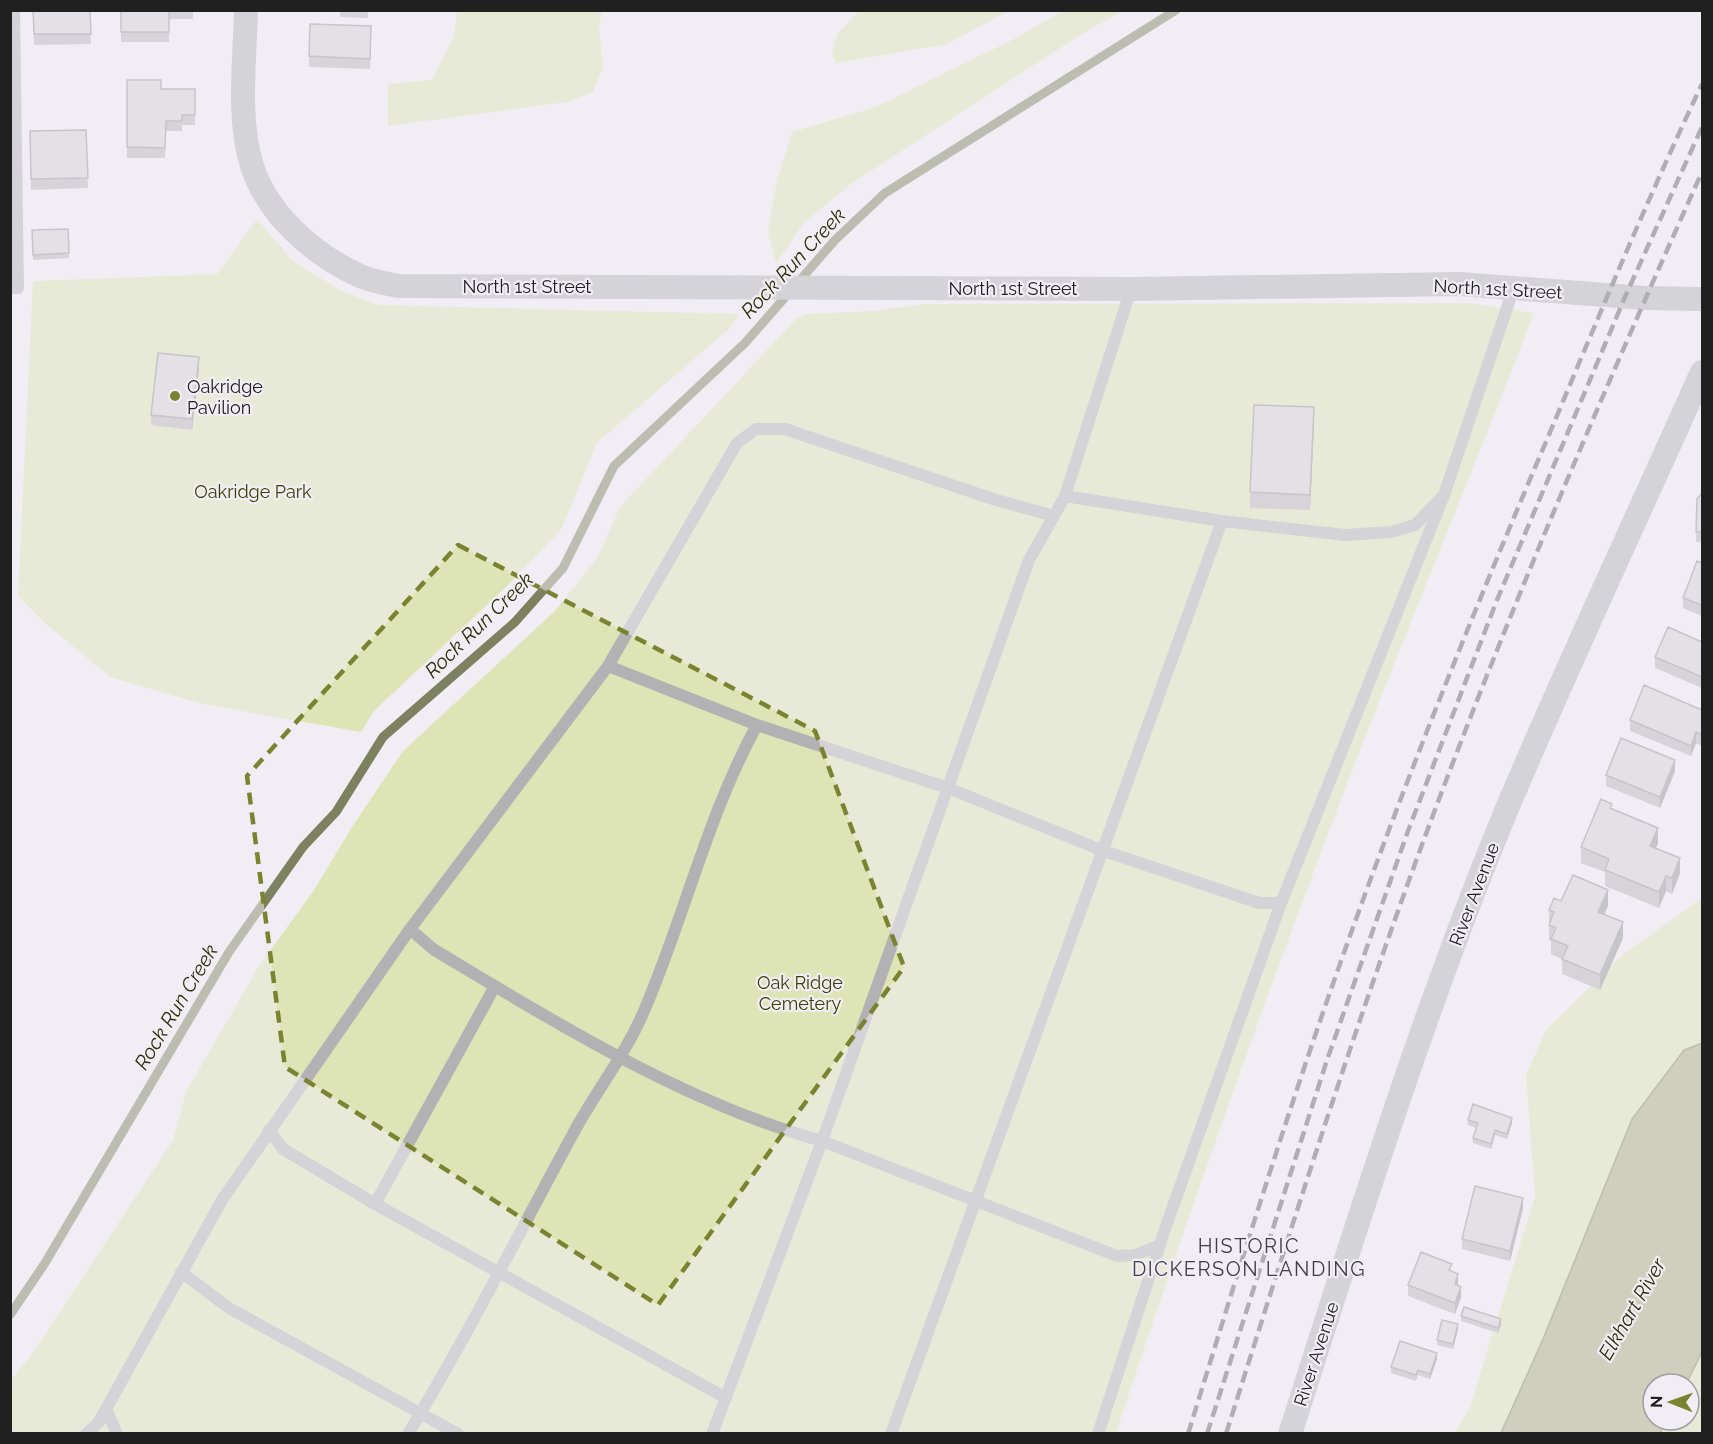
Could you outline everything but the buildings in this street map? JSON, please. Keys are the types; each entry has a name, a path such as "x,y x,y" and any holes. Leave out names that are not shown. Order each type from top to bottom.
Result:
{"street":[{"name":"North 1st Street","path":"246,10 245,123 252,166 269,201 290,228 328,258 360,276 398,286 1131,289 1460,284 1645,298 1702,299"},
{"name":"River Avenue","path":"1290,1434 1393,1115 1506,811 1702,372"}],"lane":[{"path":"10,288 18,288 14,10"},
{"path":"1098,1434 1160,1245 1281,903 1444,495 1514,287"},
{"path":"712,1434 822,1141 1029,560 1065,496 1131,289"},
{"path":"86,1434 98,1423 222,1200 410,929 608,666 736,443 756,429 784,429 996,500 1054,516"},
{"path":"1065,496 1222,521 1345,535 1391,532 1415,525 1444,495"},
{"path":"891,1434 1222,521"},
{"path":"608,666 757,725 948,788 1101,850 1259,903 1281,903"},
{"path":"408,1434 500,1274 586,1110 620,1058 644,1012 732,770 757,725"},
{"path":"410,929 433,949 620,1058 776,1128 822,1141 1117,1256 1135,1255 1160,1245"},
{"path":"375,1204 495,986"},
{"path":"269,1131 284,1149 375,1204 726,1398"},
{"path":"181,1272 229,1308 458,1434"},
{"path":"106,1409 117,1434"}],"highlighted area":[{"path":"458,545 815,731 904,967 658,1305 285,1067 247,776"}],"green space":[{"path":"457,11 602,11 599,28 603,66 593,92 567,102 388,126 388,84 432,80 454,36"},
{"path":"859,11 1009,11 947,44 836,63 832,54 837,34"},
{"path":"1063,11 1123,11 1080,35 851,184 803,224 776,264 768,231 777,180 792,132 876,107 1012,40"},
{"name":"Oakridge Park","path":"257,219 292,260 343,292 380,305 739,314 730,328 597,443 561,530 507,586 374,711 361,732 202,704 110,677 47,625 18,596 33,281 217,274"},
{"name":"Oak Ridge Cemetery","path":"1468,303 1534,313 1374,714 1290,936 1230,1101 1116,1433 11,1434 10,1381 32,1354 173,1140 186,1092 259,966 314,890 352,827 403,751 555,611 597,558 620,507 796,319 806,314 875,311 923,304"},
{"path":"1702,898 1702,1043 1684,1050 1632,1119 1543,1339 1501,1433 1454,1434 1470,1407 1535,1196 1526,1075 1546,1030 1621,956"},
{"path":"1702,1352 1702,1433 1660,1434 1661,1432 1701,1432 1701,1372 1692,1372"}],"water":[{"name":"Elkhart River","path":"1702,1043 1702,1352 1692,1372 1641,1372 1641,1432 1660,1433 1501,1433 1543,1339 1632,1119 1684,1050"}],"waterway":[{"name":"Rock Run Creek","path":"10,1315 45,1263 229,952 303,847 336,812 383,737 515,622 563,568 614,466 745,343 835,240 885,193 1176,10"}],"railway":[{"path":"1188,1434 1309,1052 1406,786 1585,348 1702,84"},
{"path":"1207,1434 1327,1060 1408,831 1497,600 1625,297 1702,127"},
{"path":"1226,1434 1297,1211 1396,915 1455,757 1557,504 1702,172"}],"place":[{"name":"Oakridge Pavilion","path":"175,396"}],"district":[{"name":"HISTORIC DICKERSON LANDING","path":"1249,1258"}]}
